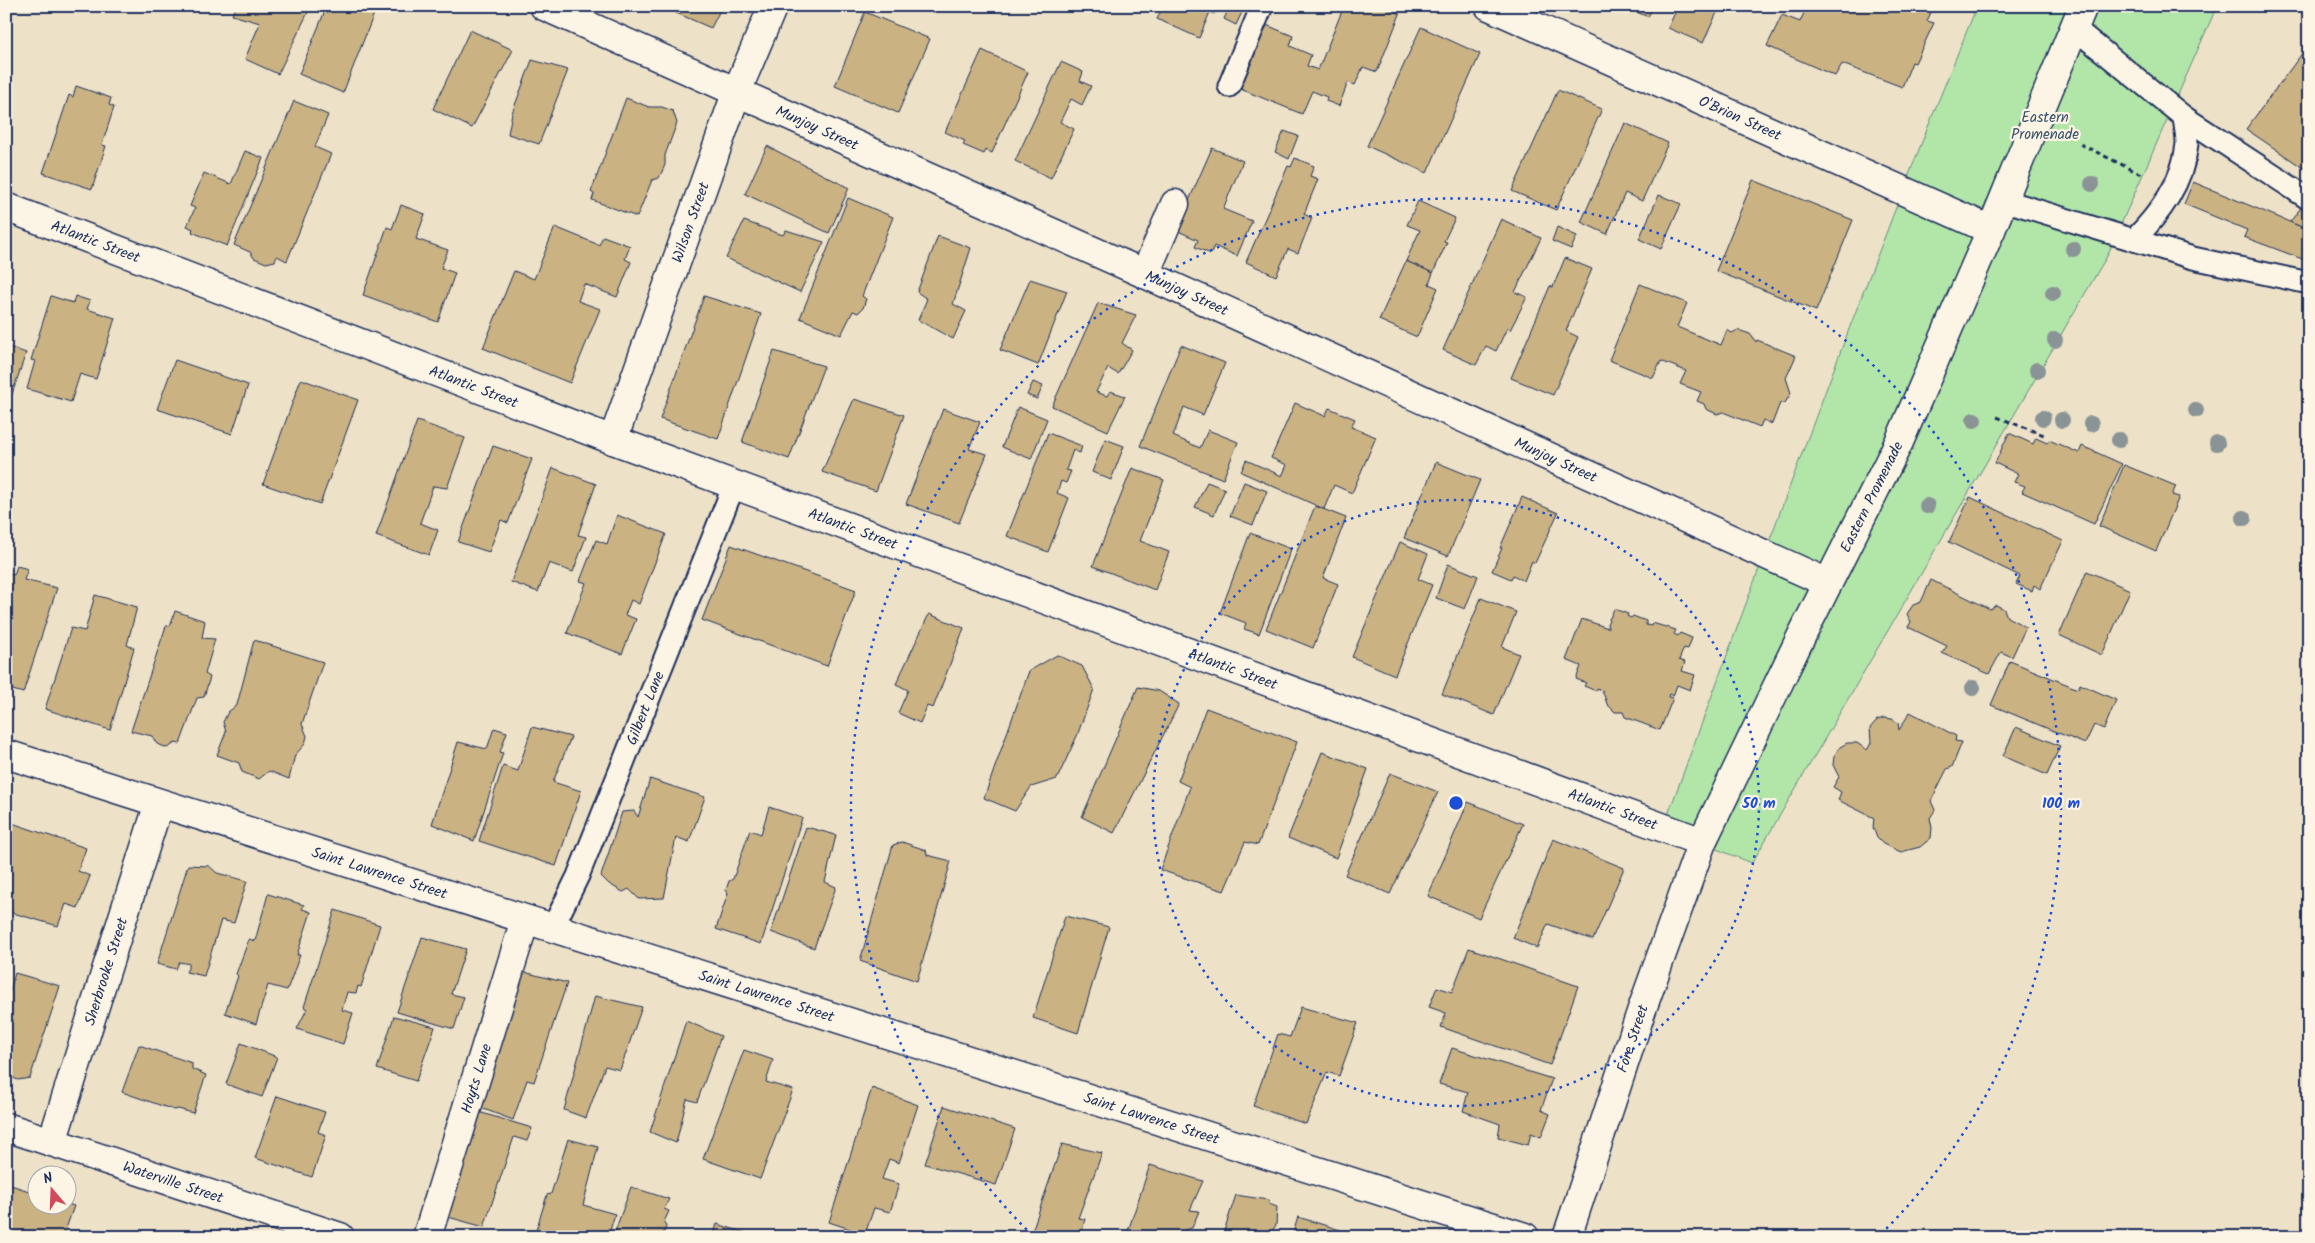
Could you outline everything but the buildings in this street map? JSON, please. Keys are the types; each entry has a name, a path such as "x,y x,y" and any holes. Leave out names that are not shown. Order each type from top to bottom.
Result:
{"street":[{"name":"Munjoy Street","path":"544,6 1145,274 1828,583"},
{"name":"Wilson Street","path":"613,440 737,91 773,6"},
{"name":"O'Brion Street","path":"1489,6 1991,230"},
{"name":"Eastern Promenade","path":"1702,842 1899,442 1991,230 2078,17"},
{"path":"1145,274 1176,204"},
{"name":"Atlantic Street","path":"6,207 613,440 1702,842"},
{"name":"Saint Lawrence Street","path":"6,754 1525,1237"},
{"name":"Sherbrooke Street","path":"52,1142 159,802"},
{"name":"Fore Street","path":"1566,1237 1641,1012 1702,842"},
{"name":"Hoyts Lane","path":"427,1237 525,920"},
{"name":"Waterville Street","path":"6,1127 340,1237"}],"lane":[{"path":"1229,86 1262,6"},
{"path":"2078,17 2184,117 2309,199"},
{"path":"2134,240 2157,217 2174,188 2184,161 2187,142 2184,117"},
{"path":"2003,200 2193,258 2309,283"},
{"name":"Gilbert Lane","path":"552,929 578,876 734,485"}],"path":[{"path":"2080,144 2127,169 2174,188"},
{"path":"1998,417 2044,435"}],"green space":[{"name":"Eastern Promenade","path":"1977,6 2217,6 2107,256 1752,863 1663,828 1855,313"}]}
